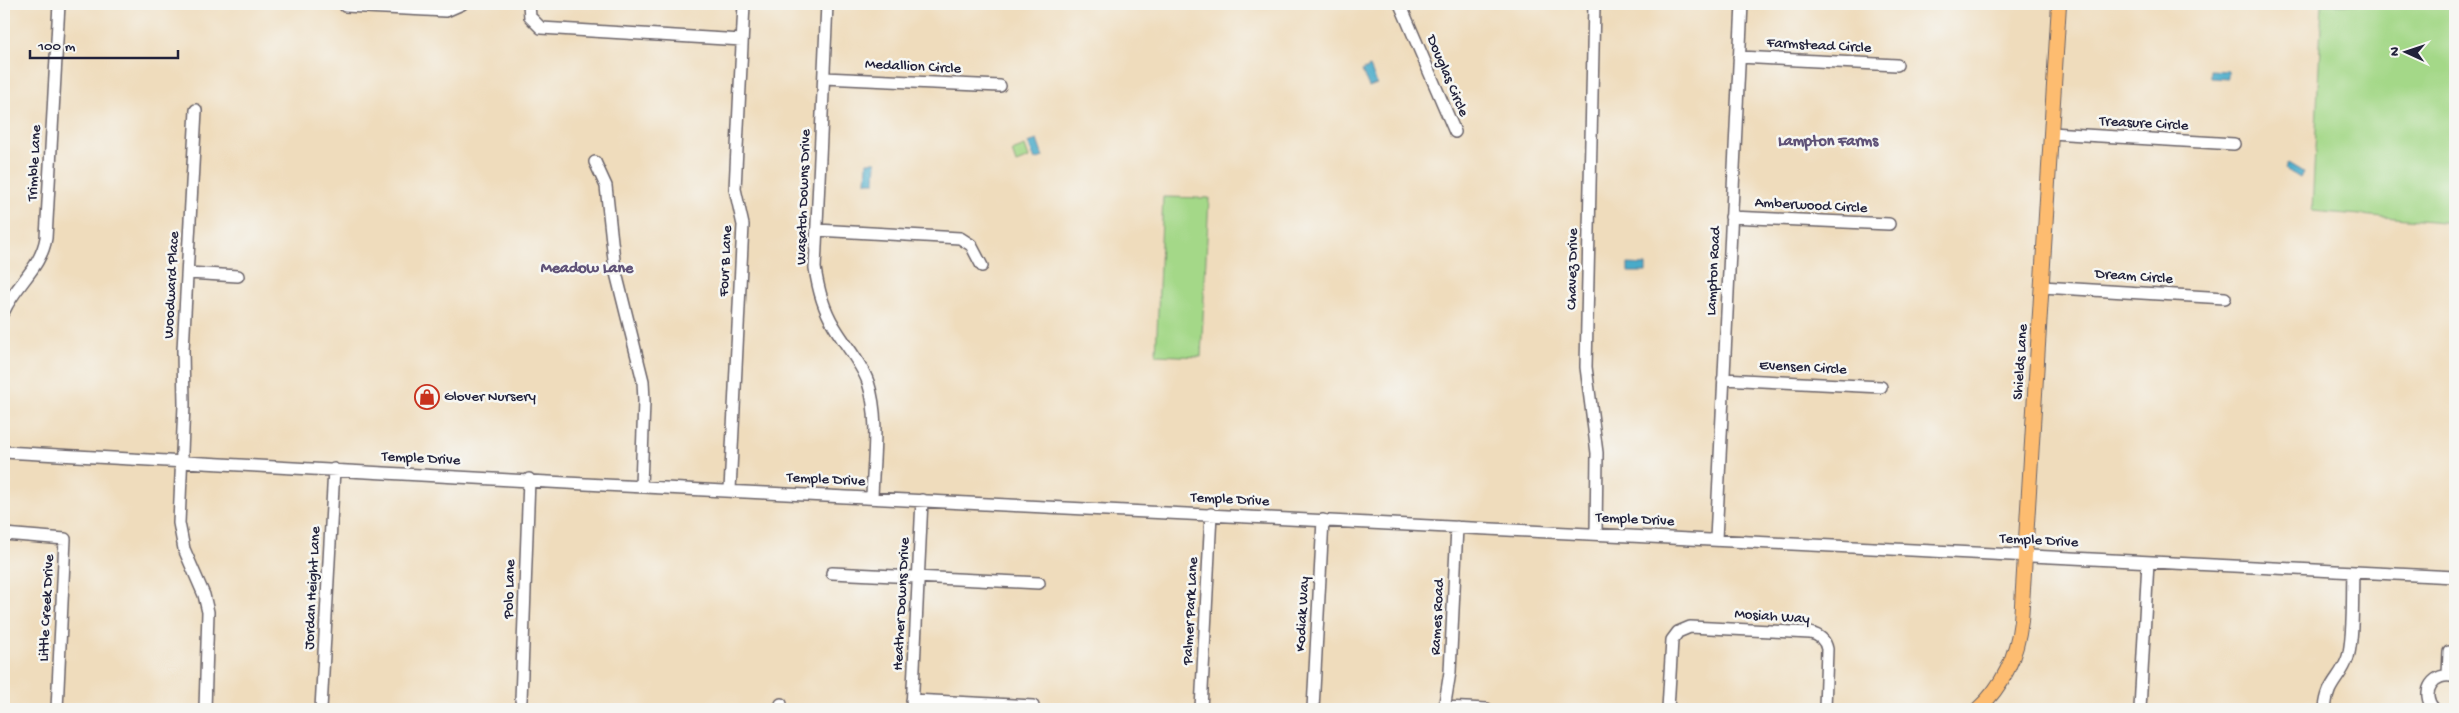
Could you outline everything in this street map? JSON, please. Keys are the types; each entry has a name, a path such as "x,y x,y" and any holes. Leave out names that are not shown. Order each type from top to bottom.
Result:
{"main road":[{"name":"Shields Lane","path":"1982,708 2006,672 2019,639 2059,4"}],"street":[{"name":"Trimble Lane","path":"4,311 15,290 37,264 46,238 59,4"},
{"path":"345,6 409,6 446,11 462,4"},
{"path":"529,4 529,13 535,24 541,28 742,40"},
{"name":"Four B Lane","path":"730,490 743,224 735,189 744,4"},
{"name":"Wasatch Downs Drive","path":"827,4 815,268 821,298 834,325 863,369 872,398 875,428 872,497"},
{"name":"Douglas Circle","path":"1400,4 1455,132"},
{"name":"Chavez Drive","path":"1594,4 1586,367 1597,453 1596,534"},
{"name":"Lampton Road","path":"1716,540 1742,4"},
{"name":"Farmstead Circle","path":"1739,57 1897,65"},
{"name":"Medallion Circle","path":"824,78 1000,86"},
{"name":"Woodward Place","path":"196,110 183,350 184,405 179,523 189,564 204,595 208,612 205,709"},
{"name":"Treasure Circle","path":"2051,133 2234,144"},
{"path":"595,162 606,186 615,269 644,391 641,486"},
{"name":"Amberwood Circle","path":"1731,217 1889,224"},
{"path":"817,230 960,238 971,245 982,266"},
{"path":"188,273 238,276"},
{"name":"Dream Circle","path":"2042,287 2225,298"},
{"name":"Evensen Circle","path":"1724,379 1881,387"},
{"name":"Temple Drive","path":"4,452 641,486 2455,577"},
{"name":"Jordan Height Lane","path":"321,709 334,469"},
{"name":"Polo Lane","path":"521,700 529,479"},
{"name":"Heather Downs Drive","path":"912,705 922,500"},
{"name":"Palmer Park Lane","path":"1201,709 1211,514"},
{"name":"Kodiak Way","path":"1313,709 1323,520"},
{"name":"Rames Road","path":"1444,708 1450,672 1457,526"},
{"name":"Little Creek Drive","path":"4,534 65,539 57,709"},
{"path":"2140,709 2148,562"},
{"path":"2325,709 2328,692 2344,666 2349,653 2353,572"},
{"path":"832,573 1039,583"},
{"name":"Mosiah Way","path":"1668,709 1672,645 1678,632 1690,627 1810,633 1819,636 1826,643 1827,649 1825,709"},
{"path":"2434,709 2428,699 2429,687 2437,678 2452,676 2450,652"},
{"path":"912,705 1033,706"},
{"path":"1444,708 1487,709"}],"green space":[{"path":"2322,4 2455,4 2455,223 2312,211"},
{"path":"1025,146 1029,158 1016,163 1012,151"},
{"path":"1163,197 1209,198 1201,357 1156,355"}],"water":[{"path":"1370,67 1377,84 1369,87 1362,71"},
{"path":"2210,70 2228,71 2228,79 2210,78"},
{"path":"1037,140 1043,157 1035,160 1028,143"},
{"path":"867,162 876,162 875,182 866,182"},
{"path":"2288,163 2303,172 2300,178 2285,169"},
{"path":"1628,264 1646,265 1646,272 1628,272"}],"place":[{"name":"Glover Nursery","path":"427,397"}],"district":[{"name":"Lampton Farms","path":"1828,142"},
{"name":"Meadow Lane","path":"587,269"}]}
